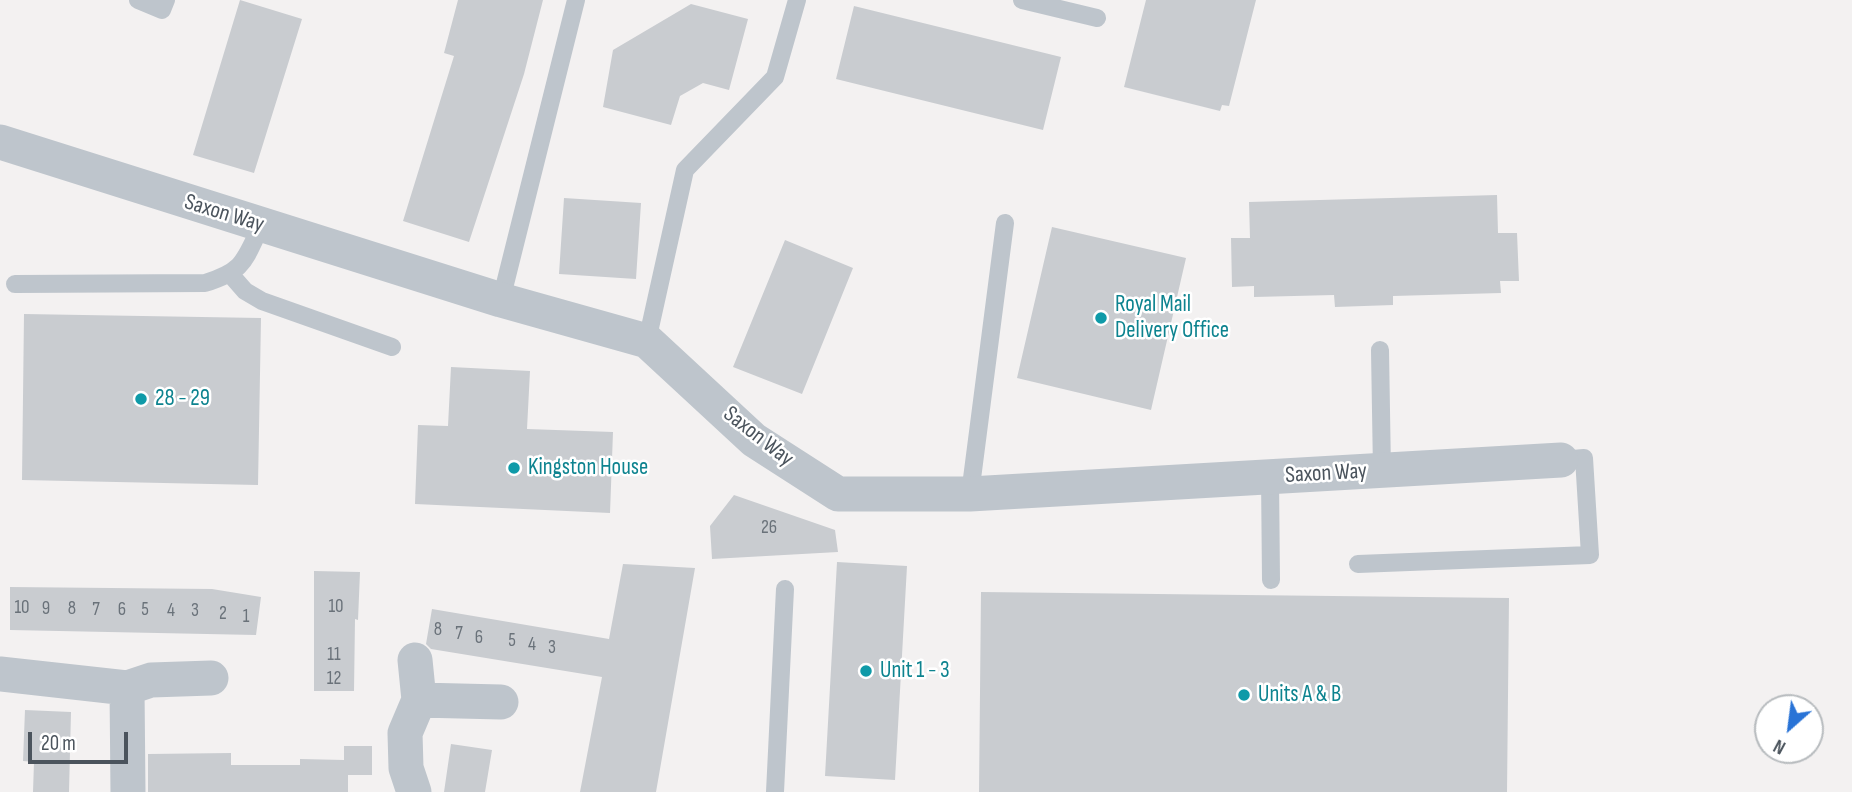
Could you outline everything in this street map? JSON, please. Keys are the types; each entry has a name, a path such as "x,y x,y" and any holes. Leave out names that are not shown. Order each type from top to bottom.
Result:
{"street":[{"name":"Saxon Way","path":"0,142 501,300 647,341 754,440 838,494 970,494 1561,460"},
{"path":"414,792 406,768 405,733 419,700 415,660"},
{"path":"0,674 127,688 151,680 211,678"},
{"path":"127,688 128,792"},
{"path":"419,700 501,702"}],"lane":[{"path":"138,0 162,10 166,0"},
{"path":"501,300 576,0"},
{"path":"647,341 685,170 775,77 797,0"},
{"path":"1022,0 1086,10"},
{"path":"970,494 1005,223"},
{"path":"15,284 205,283 231,275 243,262 261,226"},
{"path":"231,275 245,291 261,301 392,347"},
{"path":"1380,350 1382,471"},
{"path":"1357,564 1590,555 1584,458 1561,460"},
{"path":"1270,477 1271,580"},
{"path":"775,792 785,589"}],"building":[{"path":"240,0 302,19 254,173 193,155"},
{"path":"458,0 543,0 524,74 469,242 403,221 454,56 444,53"},
{"path":"1146,0 1256,0 1229,106 1222,105 1220,111 1124,87"},
{"path":"691,4 748,19 729,90 703,83 680,96 671,125 603,107 613,50"},
{"path":"854,6 1061,57 1043,130 836,79"},
{"path":"1497,195 1498,233 1517,233 1519,281 1500,281 1501,293 1393,296 1393,305 1335,307 1334,295 1254,297 1254,286 1232,287 1231,238 1250,238 1249,202"},
{"path":"564,198 641,203 636,279 559,274"},
{"name":"Royal Mail Delivery Office","path":"1052,227 1186,258 1151,410 1017,378"},
{"path":"785,240 853,268 802,394 733,367"},
{"name":"28 - 29","path":"24,314 261,318 258,485 22,480"},
{"name":"Kingston House","path":"451,367 530,371 527,429 613,432 610,513 415,504 418,425 448,426"},
{"path":"734,495 835,530 838,552 712,559 710,526"},
{"name":"Unit 1 - 3","path":"837,562 907,566 895,780 825,776"},
{"path":"623,564 695,568 656,792 580,792 602,677 431,649 426,644 432,609 609,639"},
{"path":"314,571 360,572 358,620 355,619 354,691 314,691"},
{"path":"10,587 212,589 261,597 256,635 10,630"},
{"name":"Units A & B","path":"981,592 1509,598 1507,792 979,792"},
{"path":"25,710 71,712 69,792 33,792 34,762 23,761"},
{"path":"451,744 492,750 485,792 444,792"},
{"path":"344,746 372,746 372,775 348,775 348,792 148,792 148,754 231,753 231,765 300,765 300,759 344,760"}],"place":[{"name":"Royal Mail Delivery Office","path":"1101,318"},
{"name":"28 - 29","path":"141,399"},
{"name":"Kingston House","path":"514,468"},
{"name":"Unit 1 - 3","path":"866,671"},
{"name":"Units A & B","path":"1244,695"}]}
